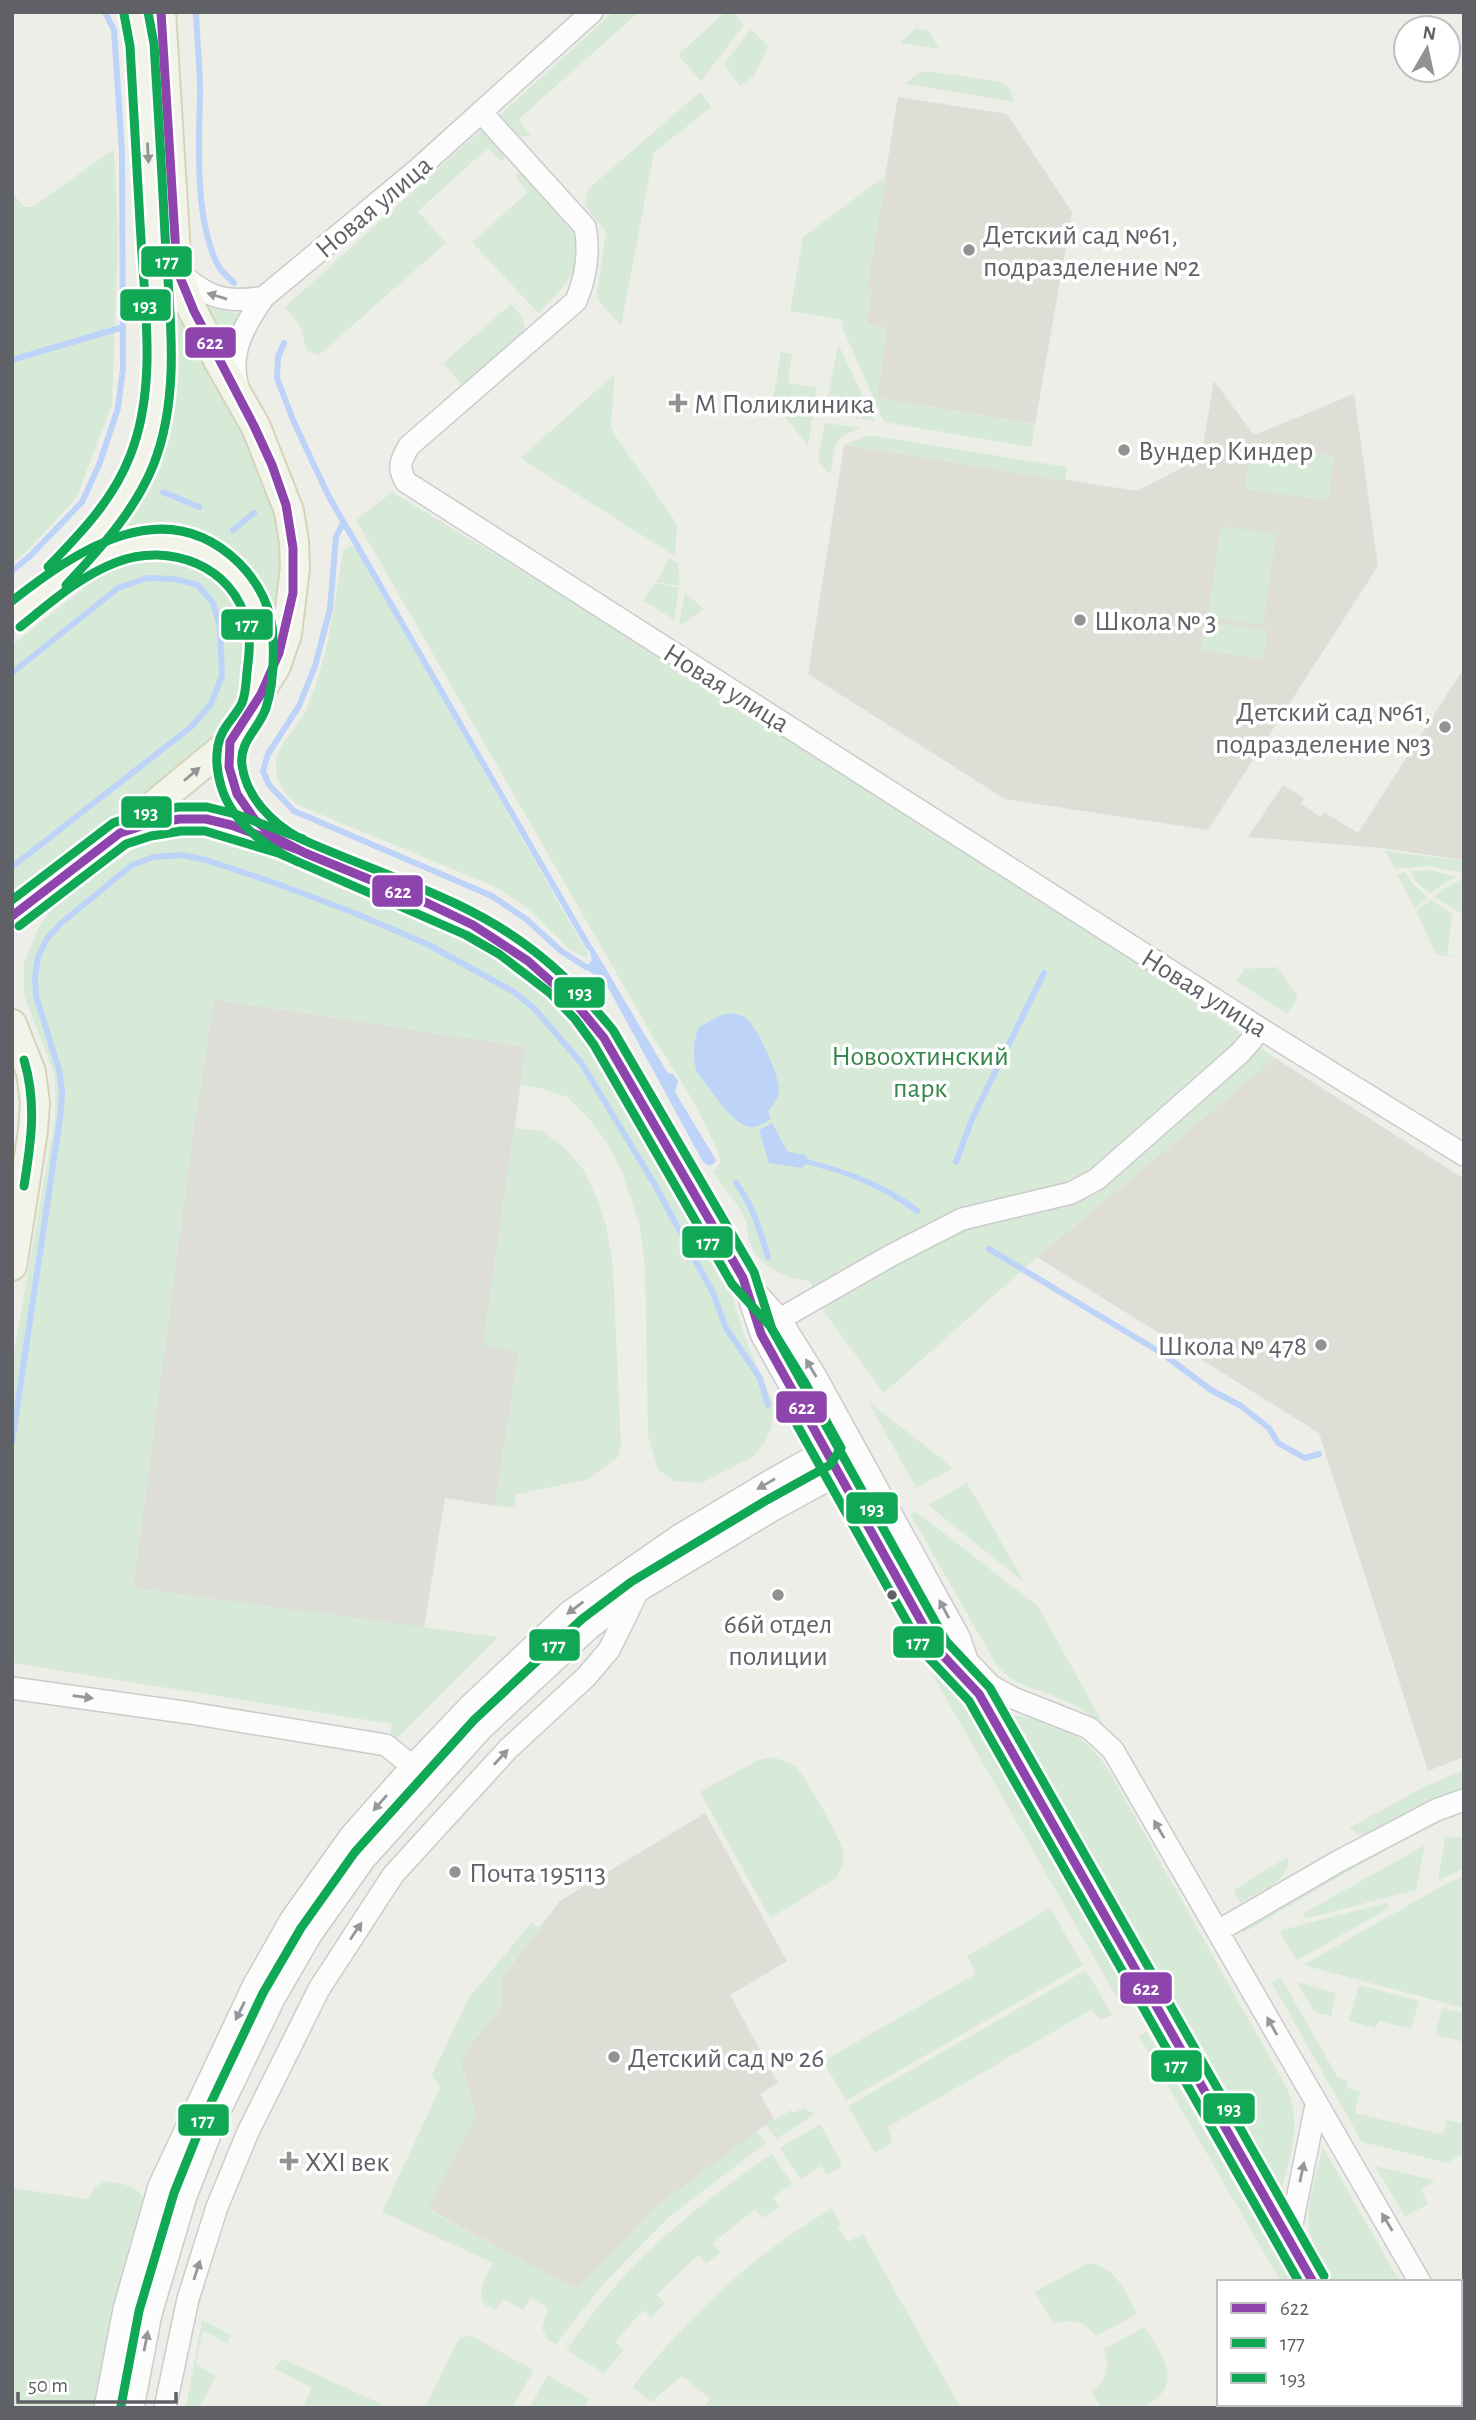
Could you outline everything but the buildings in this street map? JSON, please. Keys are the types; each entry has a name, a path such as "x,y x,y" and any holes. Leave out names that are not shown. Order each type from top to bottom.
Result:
{"main road":[{"path":"36,597 104,528 129,489 143,457 152,419 157,380 157,298 142,45 136,12"},
{"path":"12,916 120,833 229,743 276,666 287,634 293,595 294,542 289,511 273,468 240,397 194,314 177,270 161,12"},
{"path":"12,617 89,560 125,544 155,541 189,546 214,558 236,576 253,602 261,632 254,706"},
{"path":"12,939 36,898"},
{"path":"12,1024 31,1072 35,1102 12,1266"},
{"path":"12,1064 18,1080 21,1104 21,1129 12,1184"}],"street":[{"name":"Новая улица","path":"240,397 233,373 238,341 247,321 264,297 398,186 592,12"},
{"name":"Новая улица","path":"481,112 585,227 588,243 584,282 576,301 409,446 401,461 400,472 406,482 1261,1029 1464,1155"},
{"path":"177,270 207,294 222,299 234,301 264,297"},
{"path":"229,743 234,788 245,809 282,842"},
{"path":"120,833 148,824 180,819 206,819 282,842 472,924 506,944 558,984 584,1011 604,1038 743,1278 780,1319 815,1375 959,1637 979,1694 1312,2280"},
{"path":"780,1319 910,1245 962,1219 1071,1193 1097,1179 1240,1053 1261,1029"},
{"path":"743,1278 761,1334 936,1648 979,1694"},
{"path":"105,2408 124,2309 159,2186 253,1986 291,1919 351,1836 412,1766 480,1695 570,1611 678,1536 825,1450 855,1449"},
{"path":"134,2408 151,2314 186,2196 217,2117 274,1999 311,1935 365,1859 483,1728 589,1629 637,1592 773,1510 839,1474 855,1449"},
{"path":"165,2408 188,2299 216,2207 248,2132 319,1989 393,1875 508,1749 586,1677 609,1650 637,1592"},
{"path":"967,1661 991,1686 1013,1698 1089,1728 1113,1750 1419,2280"},
{"path":"12,1688 190,1713 386,1745 412,1766"},
{"path":"1218,1931 1339,1861 1436,1811 1464,1800"},
{"path":"1289,2239 1316,2105"}],"shaded area":[{"name":"Детский сад №61, подразделение №2","path":"898,97 1007,114 1072,212 1035,424 877,398 887,328 866,324 872,289 867,288"},
{"name":"Школа № 3","path":"1214,381 1254,435 1354,394 1378,566 1208,830 1005,799 808,674 844,445 1137,491 1201,458"},
{"name":"Детский сад №61, подразделение №3","path":"1464,668 1463,860 1382,848 1248,837 1283,785 1304,798 1301,804 1321,817 1324,812 1358,833"},
{"path":"214,999 526,1047 484,1344 519,1351 495,1506 445,1498 424,1628 133,1588 193,1132"},
{"name":"Школа № 478","path":"1275,1058 1464,1179 1464,1757 1428,1771 1319,1433 1037,1257"},
{"name":"Детский сад № 26","path":"705,1813 787,1961 730,1995 778,2083 760,2094 774,2119 657,2206 576,2290 427,2208 476,2116 461,2063 466,2051 503,2003 503,1976 560,1901"}],"green space":[{"path":"613,12 639,12 518,120 531,135 520,136 512,132 499,116"},
{"path":"725,12 734,12 744,25 701,81 678,55"},
{"path":"916,28 929,31 939,49 900,43"},
{"path":"751,29 768,46 754,76 740,86 724,64"},
{"path":"928,71 1001,82 1009,87 1014,102 905,84 918,73"},
{"path":"700,92 712,107 654,152 621,326 598,300 606,233 587,208 586,196 589,188"},
{"path":"480,131 486,133 504,153 504,158 501,161 488,148 418,211 446,243 319,355 307,351 300,326 285,307"},
{"path":"114,149 118,238 112,405 76,499 27,551 12,563 12,192 24,207 32,207"},
{"path":"521,172 573,233 576,246 574,268 569,278 538,313 472,242 528,192 514,175"},
{"path":"881,179 886,180 867,287 872,289 866,324 887,328 877,398 1035,424 1031,447 884,422 843,329 842,320 790,311 803,237"},
{"path":"170,300 245,437 269,494 277,526 279,549 279,594 276,606 251,569 222,544 196,531 159,526 127,526 153,470 166,421 170,383"},
{"path":"511,304 524,323 522,336 464,387 443,363"},
{"path":"210,308 242,314 227,348 207,310"},
{"path":"838,344 875,421 825,412"},
{"path":"781,352 792,354 788,383 817,388 808,446 773,401"},
{"path":"615,374 611,424 614,434 677,524 675,556 520,458"},
{"path":"825,423 861,428 845,435 837,443 831,472 827,472 818,460"},
{"path":"869,435 1067,467 1065,481 844,445"},
{"path":"1252,444 1334,456 1328,501 1245,489"},
{"name":"Новоохтинский парк","path":"392,492 1000,861 1275,1058 1037,1257 884,1393 824,1312 810,1281 790,1277 772,1269 757,1256 752,1247 743,1214 713,1172 721,1162 699,1113 356,520"},
{"path":"1221,526 1276,534 1263,625 1208,617"},
{"path":"349,546 356,548 588,954 587,958 570,950 532,912 498,888 298,805 282,787 276,770 277,756 307,708 314,689 330,630 343,550"},
{"path":"153,555 204,566 231,592 247,626 250,647 242,690 220,729 190,761 12,897 12,645 95,579 120,565"},
{"path":"669,558 678,564 680,586 656,582"},
{"path":"655,583 679,588 674,620 643,600"},
{"path":"685,593 704,609 682,625 679,623"},
{"path":"1205,621 1268,630 1263,659 1201,650"},
{"path":"209,834 305,869 457,932 513,964 547,994 597,1053 731,1293 746,1340 773,1403 772,1426 754,1456 702,1483 674,1481 658,1470 648,1436 645,1265 640,1227 623,1175 608,1144 590,1120 567,1097 520,1085 526,1047 214,999 193,1132 133,1588 498,1637 392,1743 392,1724 12,1663 12,1364 55,1118 55,1076 24,995 24,963 39,927 55,904 135,848 173,836"},
{"path":"1385,851 1464,861 1464,873 1429,866 1395,869"},
{"path":"1430,870 1457,877 1430,894 1414,880 1410,871"},
{"path":"1405,872 1428,898 1415,908 1397,874"},
{"path":"1462,879 1464,881 1464,915 1434,897"},
{"path":"1431,900 1453,914 1447,954 1457,956 1436,955 1416,911"},
{"path":"1277,967 1298,997 1287,1014 1236,981 1244,969"},
{"path":"514,1128 542,1131 565,1148 583,1169 599,1202 613,1265 621,1446 618,1457 589,1479 515,1495 516,1508 495,1506 519,1351 483,1345"},
{"path":"868,1401 953,1468 916,1488"},
{"path":"967,1483 1025,1583 928,1505"},
{"path":"915,1511 1038,1606 1104,1725 1073,1704 1019,1683 997,1666 910,1514"},
{"path":"936,1668 972,1715 1133,2004 1124,2010 931,1672"},
{"path":"1006,1715 1037,1719 1063,1728 1086,1744 1107,1767 1287,2088 1294,2114 1294,2138 1282,2189 1278,2189 1004,1719"},
{"path":"772,1757 797,1768 836,1835 843,1858 836,1878 770,1918 700,1792 756,1761"},
{"path":"1464,1770 1464,1787 1409,1811 1370,1834 1359,1835 1349,1828 1424,1787"},
{"path":"1464,1807 1464,1812 1379,1854 1243,1933 1241,1929 1377,1852"},
{"path":"1445,1837 1464,1838 1464,1868 1438,1881"},
{"path":"1425,1845 1416,1890 1304,1917 1304,1913"},
{"path":"1287,1857 1288,1865 1280,1879 1240,1903 1234,1890"},
{"path":"1464,1876 1464,2008 1303,1965 1446,1884"},
{"path":"1386,1903 1389,1905 1388,1909 1297,1960 1280,1934 1282,1930"},
{"path":"1050,1908 1083,1965 846,2101 823,2061 976,1974 967,1956"},
{"path":"531,1923 541,1928 503,1975 503,2003 466,2051 461,2063 477,2116 427,2209 576,2289 657,2206 757,2131 766,2143 670,2216 604,2283 556,2344 548,2340 542,2328 548,2308 530,2298 523,2310 504,2299 495,2310 484,2304 482,2288 493,2263 382,2212 440,2088 432,2075 468,1999"},
{"path":"1086,1970 1112,2015 1100,2020 1091,2010 888,2127 892,2141 875,2153 848,2106"},
{"path":"1281,1978 1337,2076 1348,2082 1347,2088 1360,2091 1355,2113 1443,2135 1447,2120 1464,2124 1461,2139 1464,2153 1447,2163 1362,2142 1272,1983"},
{"path":"1297,1982 1336,1993 1331,2016 1314,2012"},
{"path":"1359,1985 1419,2001 1411,2029 1379,2021 1376,2028 1349,2021"},
{"path":"1442,2008 1464,2013 1464,2042 1435,2035"},
{"path":"1147,2032 1291,2280 1280,2280 1139,2036"},
{"path":"804,2108 815,2114 776,2139 766,2125 791,2110 793,2113"},
{"path":"820,2124 841,2162 840,2168 827,2175 821,2166 801,2180 780,2148"},
{"path":"1323,2147 1399,2280 1330,2280 1313,2246 1310,2231 1313,2185"},
{"path":"772,2154 792,2184 773,2197 779,2206 763,2218 755,2209 713,2243 720,2252 706,2264 698,2255 657,2295 665,2303 651,2318 643,2310 615,2342 624,2350 604,2373 566,2350 606,2297 649,2251 708,2200"},
{"path":"1375,2166 1436,2181 1421,2189 1428,2204 1405,2217"},
{"path":"104,2181 131,2187 143,2197 122,2271 93,2408 12,2408 12,2188 88,2199 94,2188"},
{"path":"832,2208 841,2225 838,2227 848,2242 863,2234 961,2408 703,2408 710,2399 682,2376 651,2402 632,2387 716,2295 773,2247"},
{"path":"1088,2263 1098,2265 1113,2274 1137,2314 1096,2336 1077,2322 1053,2324 1035,2292"},
{"path":"202,2320 231,2335 227,2343 203,2330 196,2364 216,2376 199,2408 186,2408"},
{"path":"1144,2327 1164,2361 1168,2379 1165,2388 1159,2396 1140,2408 1101,2408 1092,2392 1106,2373 1104,2349"},
{"path":"471,2336 534,2370 512,2408 425,2408 457,2342 461,2337"},
{"path":"281,2360 390,2408 302,2408 312,2388 274,2368"},
{"path":"548,2375 589,2399 584,2408 529,2408"}],"water":[{"path":"587,942 593,947 667,1072 674,1075 678,1081 675,1092 716,1160 715,1163 709,1166 703,1162 605,982 586,967 592,960"},
{"path":"732,1013 744,1017 752,1024 768,1054 778,1084 778,1097 768,1111 771,1119 756,1127 744,1125 729,1113 695,1066 695,1038 699,1027 721,1015"},
{"path":"772,1123 788,1152 806,1155 807,1159 880,1185 920,1209 920,1213 916,1214 877,1189 836,1173 805,1164 802,1168 769,1163 759,1130"}],"waterway":[{"path":"12,571 82,502 99,465 118,408 123,368 122,151 114,30 105,12"},
{"path":"196,12 200,83 199,158 205,228 219,267 234,283"},
{"path":"12,360 123,327"},
{"path":"284,343 278,357 277,378 293,420 328,495 589,947"},
{"path":"163,492 199,507"},
{"path":"233,530 254,513"},
{"path":"343,523 336,537 330,609 315,666 299,706 268,754 263,771 269,785 294,811 492,896 526,919 561,951 592,968"},
{"path":"12,673 118,588 147,578 174,579 198,585 213,603 220,627 222,676 211,704 191,727 12,867"},
{"path":"12,1442 61,1111 59,1070 36,996 38,957 46,940 60,924 132,865 154,857 182,855 206,860 275,883 427,944 514,992 535,1009 582,1064 655,1185 713,1293 726,1328 760,1378 768,1405"},
{"path":"956,1162 972,1119 1044,973"},
{"path":"736,1183 751,1209 768,1257"},
{"path":"989,1249 1163,1354 1211,1390 1241,1406 1269,1428 1278,1443 1305,1458 1319,1454"}],"transit line":[{"name":"177","path":"66,585 103,544 136,499 153,466 168,410 171,322 154,44 148,12"},
{"name":"622","path":"161,12 177,270 194,311 272,465 286,505 293,548 293,593 279,653 261,694 230,742 229,767 237,794 255,820 278,839 473,925 528,961 576,1004 604,1038 743,1278 761,1334 936,1648 979,1694 1312,2280"},
{"name":"193","path":"48,567 84,529 115,487 130,456 144,404 146,321 130,46 124,14"},
{"name":"193","path":"12,601 64,563 93,547 122,536 152,529 181,531 211,542 239,563 259,588 268,607 273,656 270,691 266,708 246,742 242,757 244,777 262,808 279,825 299,838 450,901 507,932 556,969 613,1030 754,1272 772,1329 946,1641 990,1688 1324,2276"},
{"name":"177","path":"20,627 66,591 117,562 157,555 177,557 214,573 240,604 247,624 249,642 243,699 223,732 218,746 217,762 221,786 233,811 251,832 273,849 298,862"},
{"name":"193","path":"12,900 113,823 145,812 179,807 207,807 235,814 303,839"},
{"name":"622","path":"12,916 120,833 148,824 180,819 206,819 231,825 299,850"},
{"name":"177","path":"19,926 126,844 181,831 205,831 278,853 466,935 499,954 550,993 575,1019 594,1045 732,1284 770,1326 841,1448 830,1465 631,1582 582,1619 474,1720 355,1852 301,1928 263,1993 206,2113 174,2193 139,2311 121,2406"},
{"name":"193","path":"24,1060 32,1107 31,1139 24,1186"},
{"name":"177","path":"797,1425 925,1654 969,1701 1298,2280"}],"place":[{"name":"Детский сад №61, подразделение №2","path":"969,250"},
{"name":"М Поликлиника","path":"678,403"},
{"name":"Вундер Киндер","path":"1124,450"},
{"name":"Школа № 3","path":"1080,620"},
{"name":"Детский сад №61, подразделение №3","path":"1445,727"},
{"name":"Школа № 478","path":"1321,1345"},
{"name":"66й отдел полиции","path":"778,1595"},
{"name":"Почта 195113","path":"455,1872"},
{"name":"Детский сад № 26","path":"614,2057"},
{"name":"XXI век","path":"289,2161"}]}
